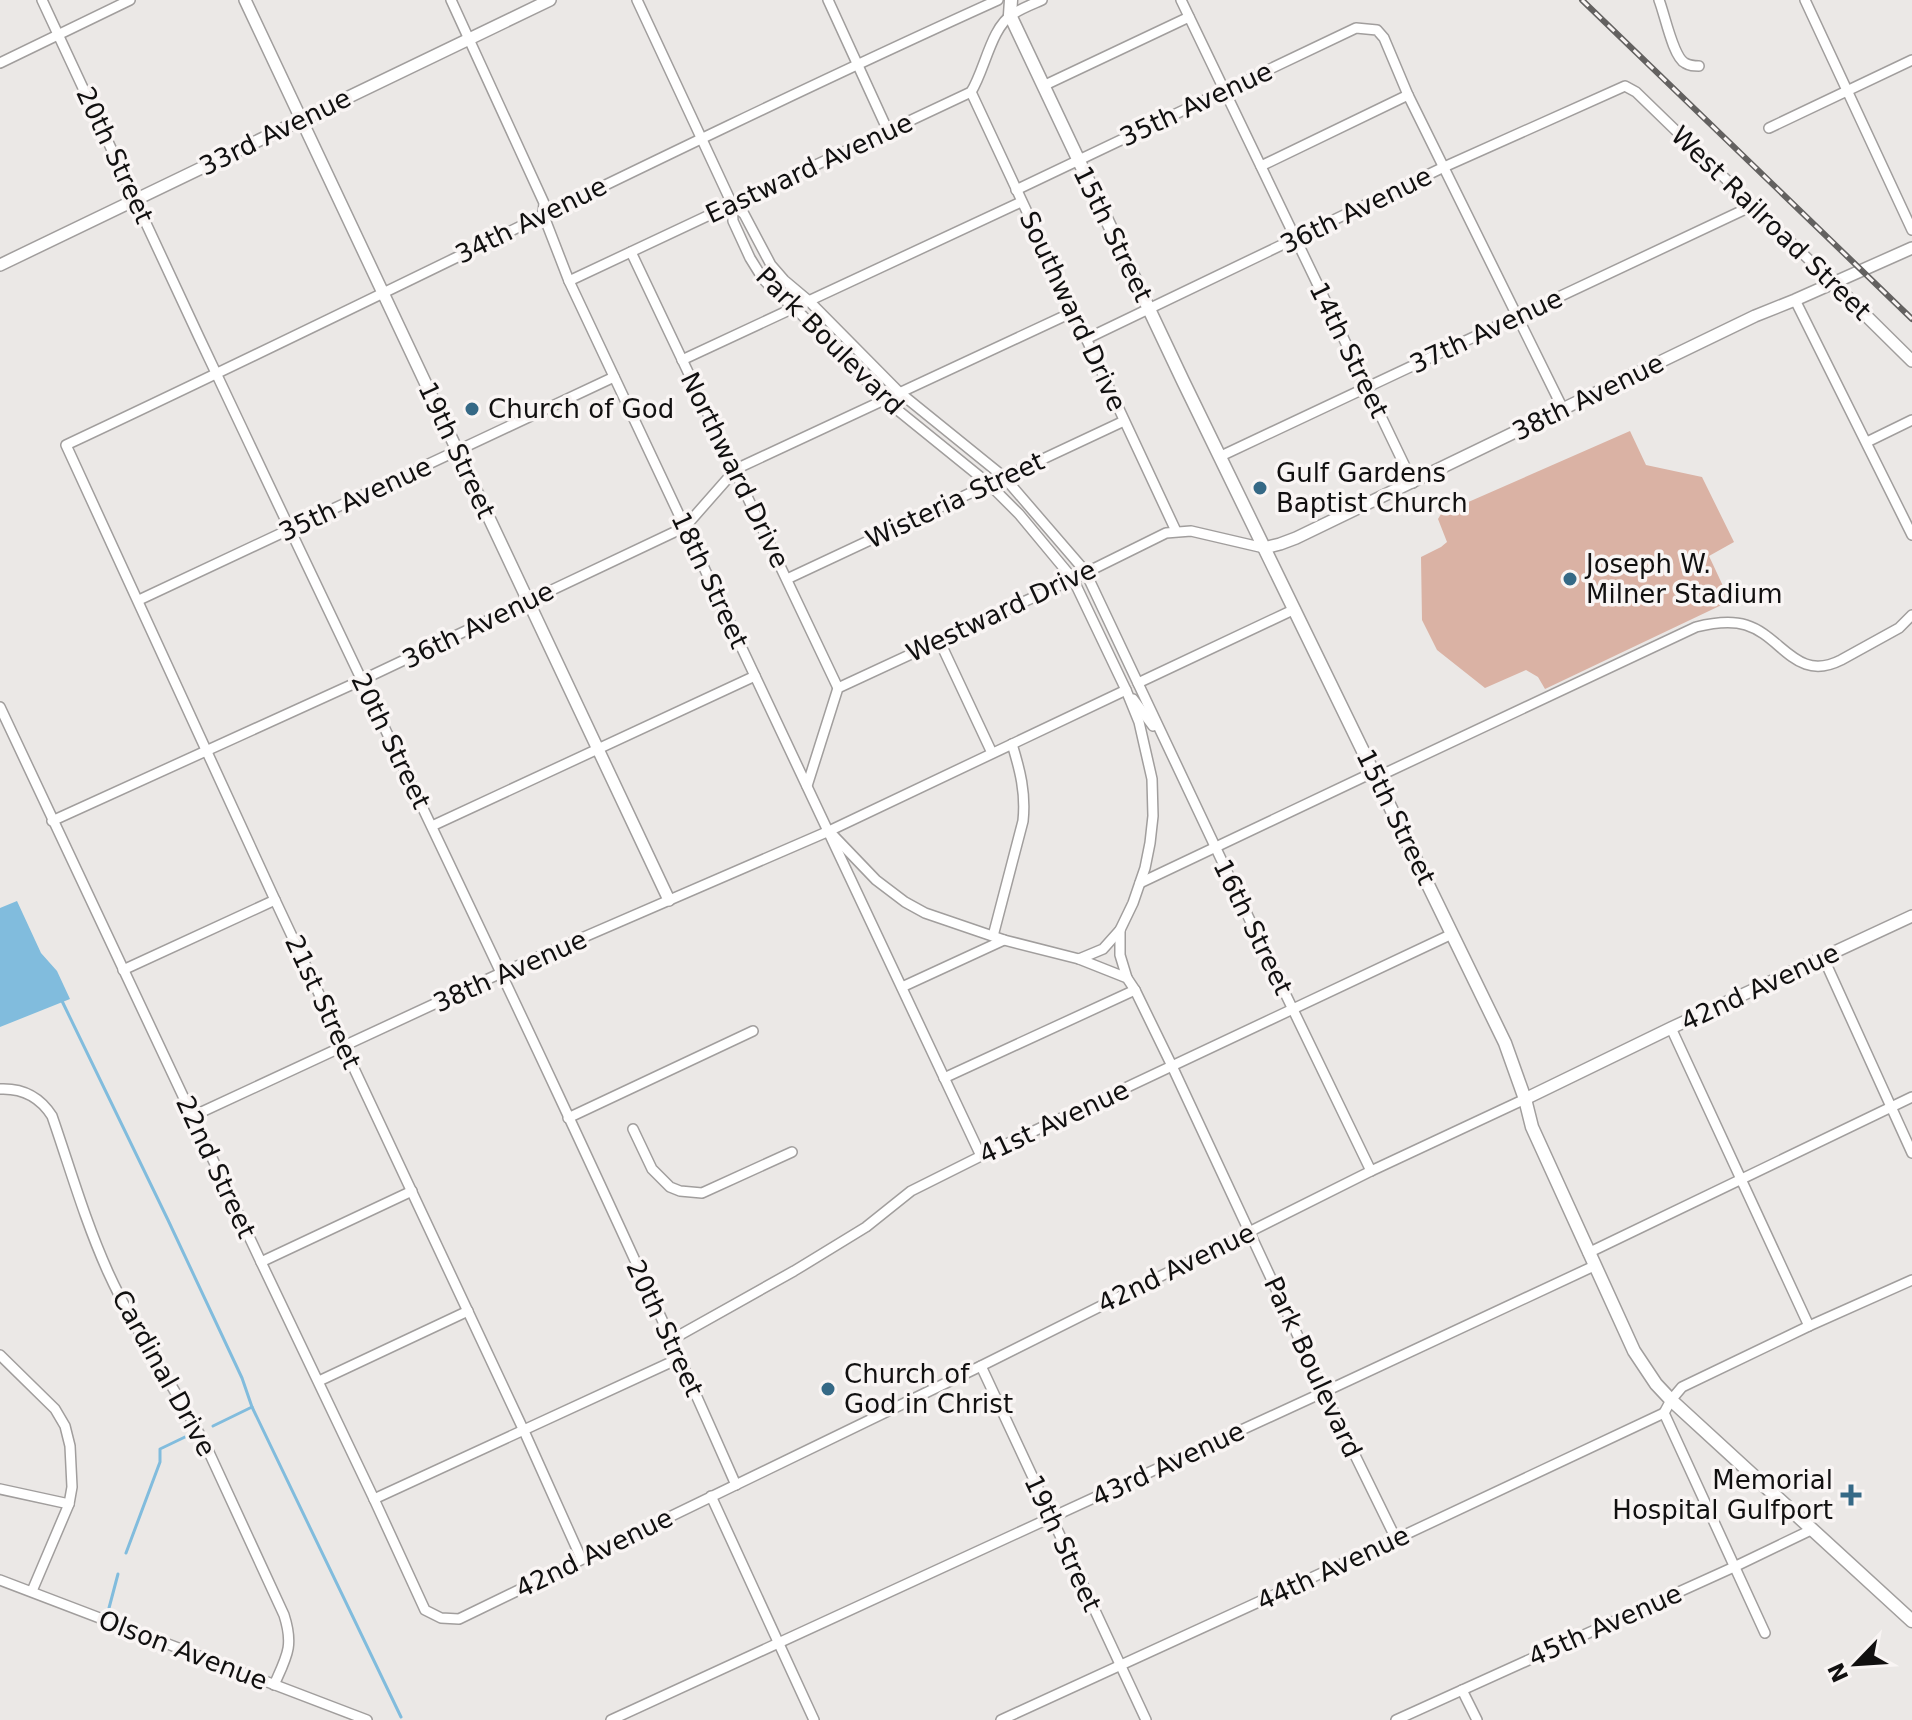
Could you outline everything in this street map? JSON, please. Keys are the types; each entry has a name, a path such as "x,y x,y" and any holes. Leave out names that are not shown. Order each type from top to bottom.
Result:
{"main road":[{"name":"15th Street","path":"1011,0 1010,15 1077,160 1505,1043 1532,1127 1634,1351 1671,1400 1912,1621"}],"street":[{"name":"20th Street","path":"42,0 501,973 736,1485"},
{"path":"0,63 130,0"},
{"name":"19th Street","path":"245,0 669,900"},
{"name":"18th Street","path":"451,0 544,203 543,214 569,281 981,1156"},
{"name":"33rd Avenue","path":"0,265 550,0"},
{"path":"637,0 732,204"},
{"path":"828,0 888,131"},
{"name":"34th Avenue","path":"66,445 857,64 998,0"},
{"path":"971,92 998,31 1010,15 1042,0"},
{"name":"14th Street","path":"1181,0 1413,483"},
{"path":"1659,0 1681,61 1699,66"},
{"path":"1805,0 1912,230"},
{"path":"1043,86 1189,17"},
{"name":"35th Avenue","path":"1016,190 1356,28 1377,30 1384,38 1408,95"},
{"path":"1769,128 1912,60"},
{"name":"36th Avenue","path":"1086,339 1444,167 1620,87 1629,87"},
{"name":"West Railroad Street","path":"1629,87 1912,361"},
{"name":"Eastward Avenue","path":"569,281 971,92"},
{"name":"Southward Drive","path":"971,92 1176,531"},
{"path":"1261,166 1408,95 1563,409"},
{"path":"682,360 1021,202"},
{"name":"Park Boulevard","path":"732,204 744,214 777,273 899,392 1004,477 1085,571 1138,683"},
{"name":"Park Boulevard","path":"732,204 733,221 756,269 777,294 795,308 884,399 989,484 1019,514 1073,579 1126,690 1139,722 1148,759 1153,798 1150,843 1140,883 1120,930 1103,949 1079,959"},
{"name":"37th Avenue","path":"1221,456 1752,206"},
{"name":"38th Avenue","path":"1264,548 1296,538 1755,316 1912,248"},
{"name":"Northward Drive","path":"631,252 838,688"},
{"path":"1795,300 1912,535"},
{"path":"685,527 736,469 1073,312"},
{"name":"35th Avenue","path":"139,600 614,377"},
{"path":"1867,442 1912,420"},
{"name":"Wisteria Street","path":"787,579 1124,421"},
{"name":"21st Street","path":"66,445 581,1558"},
{"name":"36th Avenue","path":"52,821 362,680 685,527"},
{"name":"Westward Drive","path":"838,688 1166,533 1191,531 1264,548"},
{"path":"1138,683 1295,609"},
{"path":"1140,883 1696,627 1723,622 1749,626 1796,661 1816,666 1841,660 1899,628 1912,615"},
{"path":"939,640 992,753"},
{"path":"432,826 755,676"},
{"name":"16th Street","path":"1138,683 1371,1171"},
{"path":"807,786 838,688"},
{"path":"1126,690 1168,746"},
{"name":"38th Avenue","path":"193,1116 501,973 829,831 1126,690"},
{"name":"22nd Street","path":"0,707 425,1610 441,1618"},
{"path":"993,936 1023,821 1023,786 1012,744"},
{"path":"829,831 876,880 905,902 946,921 1079,959 1127,978"},
{"path":"123,970 275,900"},
{"name":"42nd Avenue","path":"441,1618 459,1619 981,1366 1371,1171 1912,916"},
{"name":"Park Boulevard","path":"1120,930 1120,955 1127,978 1172,1066 1396,1539"},
{"name":"41st Avenue","path":"671,1340 866,1227 911,1191 1452,934"},
{"path":"902,987 1004,940"},
{"path":"1823,957 1912,1153"},
{"path":"944,1078 1135,990"},
{"path":"1671,1028 1809,1326"},
{"path":"568,1118 753,1031"},
{"name":"Cardinal Drive","path":"0,1089 19,1089 29,1094 52,1116 77,1194 108,1272 149,1351 195,1424 278,1601 290,1641 288,1654 274,1685"},
{"path":"1588,1253 1912,1097"},
{"path":"633,1129 652,1169 670,1187 680,1191 702,1193 792,1152"},
{"path":"261,1262 412,1191"},
{"name":"43rd Avenue","path":"611,1720 1594,1266"},
{"path":"1765,1633 1664,1413 1682,1387 1912,1280"},
{"path":"319,1381 468,1311"},
{"path":"0,1355 55,1409 65,1426 70,1446 72,1487 69,1504 32,1591"},
{"path":"374,1499 680,1358"},
{"name":"19th Street","path":"981,1366 1146,1720"},
{"name":"44th Avenue","path":"1001,1720 1664,1413"},
{"path":"0,1489 69,1504"},
{"path":"711,1496 814,1720"},
{"name":"45th Avenue","path":"1396,1720 1813,1529"},
{"name":"Olson Avenue","path":"0,1580 367,1720"},
{"path":"1462,1690 1477,1720"}],"shaded area":[{"name":"Joseph W. Milner Stadium","path":"1630,431 1646,465 1702,477 1734,542 1709,556 1730,601 1545,689 1538,677 1526,670 1485,688 1437,650 1422,620 1421,557 1447,542 1438,519 1441,514"}],"water":[{"path":"17,901 41,953 57,971 70,999 0,1027 0,908"}],"waterway":[{"path":"62,1001 401,1717"},
{"path":"213,1426 252,1407"},
{"path":"126,1553 160,1462 160,1449 185,1437"},
{"path":"109,1608 118,1574"}],"railway":[{"path":"1582,0 1912,319"}],"place":[{"name":"Church of God","path":"472,409"},
{"name":"Gulf Gardens Baptist Church","path":"1260,488"},
{"name":"Joseph W. Milner Stadium","path":"1570,579"},
{"name":"Church of God in Christ","path":"828,1389"},
{"name":"Memorial Hospital Gulfport","path":"1851,1495"}]}
